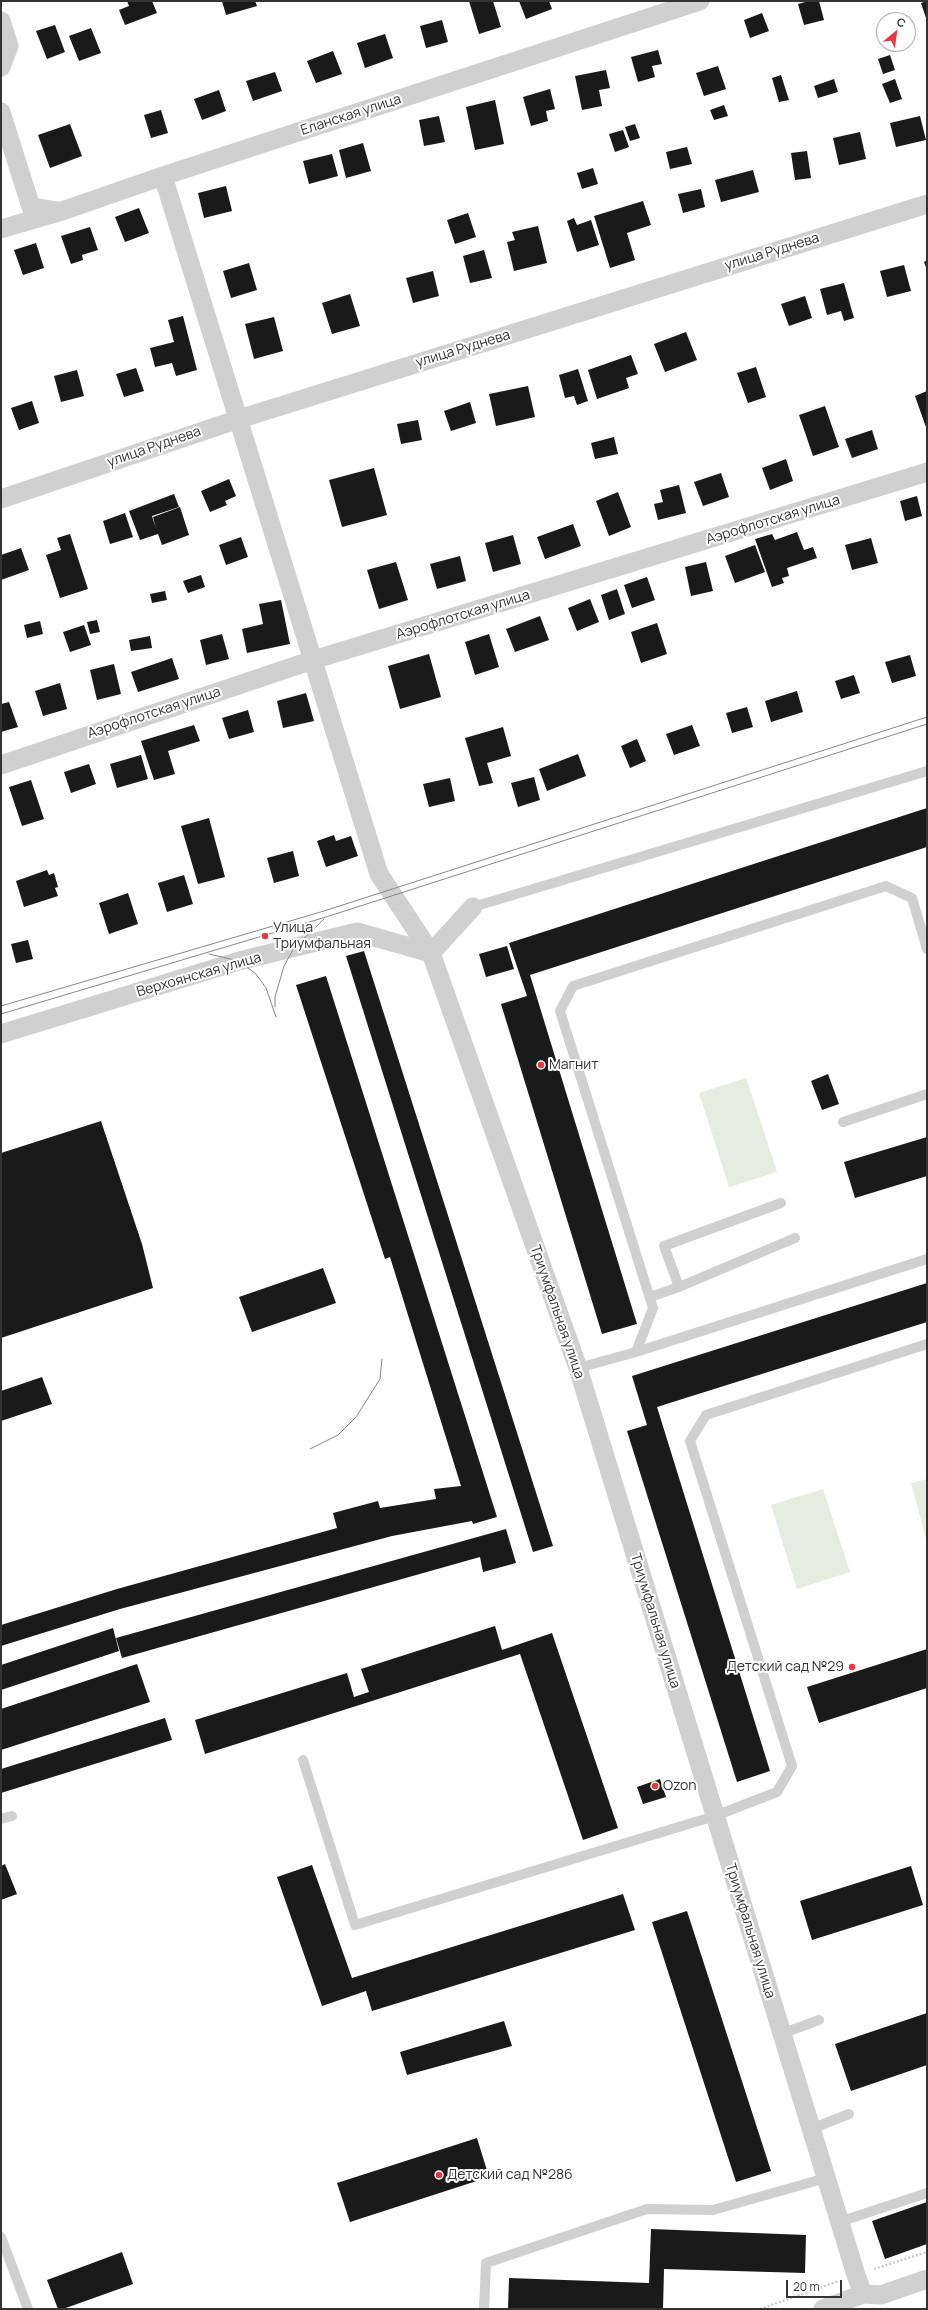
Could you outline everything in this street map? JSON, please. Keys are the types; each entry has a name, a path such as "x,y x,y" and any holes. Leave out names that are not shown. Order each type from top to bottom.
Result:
{"street":[{"name":"Еланская улица","path":"1,229 59,212 162,176 700,1"},
{"path":"1,21 8,46 1,67"},
{"path":"1,112 31,207 59,212"},
{"name":"Триумфальная улица","path":"162,176 314,660 379,874 431,953 578,1368 839,2222 877,2299"},
{"name":"улица Руднева","path":"1,498 239,419 927,204"},
{"name":"Аэрофлотская улица","path":"1,764 314,660 927,472"},
{"path":"431,953 473,907"},
{"name":"Верхоянская улица","path":"1,1034 238,962 357,932 431,953"},
{"path":"823,2309 877,2299 927,2279"}],"lane":[{"path":"473,907 927,771"},
{"path":"636,1352 653,1308 560,1011 573,986 886,886 912,898 927,949"},
{"path":"843,1122 927,1094"},
{"path":"679,1287 664,1246 781,1203"},
{"path":"650,1297 679,1287 795,1238"},
{"path":"578,1368 636,1352 927,1260"},
{"path":"303,1760 355,1925 715,1816 777,1792 792,1766 690,1441 706,1415 927,1344"},
{"path":"1,1819 12,1816"},
{"path":"781,2034 819,2020"},
{"path":"811,2129 849,2114"},
{"path":"484,2309 486,2263 647,2209 713,2210 826,2178"},
{"path":"839,2222 927,2192"},
{"path":"1,2237 28,2309"}],"shaded area":[{"path":"746,1078 777,1172 729,1187 699,1093"},
{"path":"927,1479 927,1539 926,1539 911,1483"},
{"path":"823,1489 850,1572 797,1589 771,1505"}],"building":[{"path":"127,1 152,1 157,13 125,25 119,10 129,6"},
{"path":"222,1 255,1 257,6 226,15"},
{"path":"469,1 493,1 501,27 479,34"},
{"path":"519,1 549,1 552,9 526,19"},
{"path":"809,1 819,1 824,20 804,25 798,4"},
{"path":"927,1 927,21 921,3"},
{"path":"762,13 769,31 750,38 744,20"},
{"path":"442,20 448,42 426,48 420,26"},
{"path":"55,25 65,52 47,59 36,31"},
{"path":"91,28 101,53 79,61 69,36"},
{"path":"385,34 393,58 365,68 357,43"},
{"path":"658,50 662,64 652,66 655,77 638,82 631,57"},
{"path":"333,51 342,74 316,83 307,61"},
{"path":"890,55 895,70 883,74 878,59"},
{"path":"718,66 726,89 704,96 696,73"},
{"path":"606,70 610,88 599,90 602,106 582,110 575,76"},
{"path":"275,72 282,91 253,101 246,81"},
{"path":"781,75 789,100 779,102 772,78"},
{"path":"834,79 838,92 818,98 814,86"},
{"path":"895,79 902,99 890,103 882,84"},
{"path":"550,89 555,109 546,111 548,121 531,126 523,97"},
{"path":"219,90 226,111 202,120 194,99"},
{"path":"495,100 504,144 475,150 466,107"},
{"path":"724,105 728,116 714,120 710,110"},
{"path":"161,110 168,133 151,138 144,115"},
{"path":"439,116 445,142 424,146 419,120"},
{"path":"920,116 926,140 896,147 890,123"},
{"path":"70,124 82,156 50,168 38,135"},
{"path":"635,124 640,138 630,141 625,127"},
{"path":"623,130 629,147 615,152 609,134"},
{"path":"860,132 866,159 839,165 833,138"},
{"path":"363,143 371,171 346,178 339,150"},
{"path":"687,147 692,164 670,169 666,152"},
{"path":"807,151 811,178 795,180 791,153"},
{"path":"332,154 338,176 309,184 303,161"},
{"path":"593,168 598,184 582,189 577,173"},
{"path":"753,170 759,192 721,202 715,180"},
{"path":"226,186 232,211 204,218 198,193"},
{"path":"701,189 705,207 683,213 678,194"},
{"path":"643,201 651,225 627,233 635,260 610,268 594,216"},
{"path":"139,208 149,233 125,242 115,217"},
{"path":"468,213 476,237 455,244 447,220"},
{"path":"574,218 577,225 591,220 599,245 577,252 567,221"},
{"path":"538,226 547,263 514,271 507,242 515,240 512,232"},
{"path":"90,227 98,250 82,255 83,260 71,264 61,236"},
{"path":"36,243 44,268 23,275 14,250"},
{"path":"484,250 492,278 470,283 463,256"},
{"path":"927,260 927,270 924,262"},
{"path":"249,263 257,290 231,298 223,271"},
{"path":"904,265 911,291 887,297 880,271"},
{"path":"433,271 439,296 413,303 406,278"},
{"path":"844,283 854,318 844,321 841,311 827,315 820,289"},
{"path":"350,294 360,326 332,334 322,303"},
{"path":"805,296 812,318 789,326 781,304"},
{"path":"183,316 197,370 176,376 172,363 155,367 150,348 174,342 168,320"},
{"path":"274,317 283,351 254,359 245,324"},
{"path":"686,332 697,360 665,372 654,344"},
{"path":"631,355 638,374 626,378 629,388 597,399 588,370"},
{"path":"756,367 766,397 748,403 737,373"},
{"path":"136,368 144,391 124,397 116,374"},
{"path":"578,369 588,401 577,405 574,396 565,398 559,375"},
{"path":"77,370 84,396 61,402 54,376"},
{"path":"528,386 535,417 496,426 489,394"},
{"path":"927,391 927,430 915,396"},
{"path":"32,401 39,423 19,430 11,408"},
{"path":"470,402 476,423 451,431 444,411"},
{"path":"825,406 839,447 813,456 799,415"},
{"path":"418,420 422,440 401,444 397,424"},
{"path":"872,430 878,449 852,458 845,439"},
{"path":"614,437 618,454 595,459 591,443"},
{"path":"786,459 793,481 770,490 762,468"},
{"path":"374,468 387,515 342,527 329,480"},
{"path":"721,473 729,497 703,506 694,482"},
{"path":"229,479 236,496 225,501 227,505 210,512 201,491"},
{"path":"679,485 686,513 658,520 654,504 663,502 660,490"},
{"path":"618,492 631,527 609,536 596,501"},
{"path":"174,494 179,507 152,516 156,529 153,517 180,507 189,535 162,545 158,534 140,540 129,511"},
{"path":"917,496 922,516 905,521 900,501"},
{"path":"125,513 133,537 110,544 103,521"},
{"path":"573,524 581,546 545,559 537,537"},
{"path":"797,532 804,550 813,547 817,558 787,568 789,576 782,578 784,583 772,587 755,539 772,534 775,540"},
{"path":"70,534 88,589 60,598 46,555 61,550 57,538"},
{"path":"513,535 521,564 493,572 485,543"},
{"path":"241,537 248,557 226,565 219,545"},
{"path":"871,538 878,563 852,570 845,545"},
{"path":"755,545 765,572 735,583 725,556"},
{"path":"21,548 29,570 1,580 1,555"},
{"path":"460,556 466,581 437,589 430,564"},
{"path":"396,562 408,600 379,609 367,570"},
{"path":"706,562 713,591 691,596 685,567"},
{"path":"201,575 205,587 188,593 183,581"},
{"path":"647,577 655,600 632,608 624,585"},
{"path":"617,589 625,614 609,620 601,595"},
{"path":"165,591 167,600 152,603 150,594"},
{"path":"590,599 599,622 577,631 568,608"},
{"path":"281,600 290,644 247,653 242,629 263,624 259,604"},
{"path":"540,616 549,640 515,652 506,629"},
{"path":"97,620 100,632 90,634 87,622"},
{"path":"40,621 43,634 27,638 24,625"},
{"path":"657,623 667,654 641,663 631,632"},
{"path":"84,625 91,645 70,652 63,632"},
{"path":"222,634 229,659 206,665 200,640"},
{"path":"489,634 499,667 475,675 465,642"},
{"path":"150,636 152,648 131,651 129,640"},
{"path":"429,654 441,697 400,709 388,666"},
{"path":"910,655 916,676 892,683 885,662"},
{"path":"172,658 179,679 138,692 131,672"},
{"path":"114,664 121,694 97,700 90,670"},
{"path":"854,675 860,693 841,699 835,681"},
{"path":"60,683 67,709 43,716 35,691"},
{"path":"797,691 803,712 771,722 765,701"},
{"path":"306,693 314,721 283,728 277,701"},
{"path":"9,702 18,727 1,732 1,704"},
{"path":"747,707 753,727 732,733 726,713"},
{"path":"248,710 254,732 229,739 222,718"},
{"path":"194,725 200,741 168,751 175,774 154,780 141,741"},
{"path":"692,725 700,746 674,755 666,734"},
{"path":"503,727 511,756 487,763 493,783 479,786 465,738"},
{"path":"637,739 646,761 630,768 621,746"},
{"path":"578,754 586,776 547,791 539,769"},
{"path":"141,755 148,779 117,788 110,764"},
{"path":"89,764 96,784 71,793 64,772"},
{"path":"534,777 540,800 518,807 511,783"},
{"path":"450,778 455,801 429,807 423,784"},
{"path":"31,780 44,819 22,826 9,787"},
{"path":"927,808 927,847 530,975 637,1324 602,1334 501,1004 527,996 509,943"},
{"path":"209,818 225,877 198,884 181,826"},
{"path":"334,835 336,841 351,836 358,856 326,867 317,841"},
{"path":"293,851 299,876 274,883 267,858"},
{"path":"47,870 49,875 54,873 58,887 55,888 58,896 24,907 16,881"},
{"path":"184,875 193,904 167,912 158,883"},
{"path":"128,893 138,924 109,934 99,903"},
{"path":"28,940 33,959 16,963 11,944"},
{"path":"507,946 514,969 486,977 479,954"},
{"path":"364,951 553,1546 533,1552 346,956"},
{"path":"326,976 497,1517 473,1524 472,1521 392,1536 120,1609 1,1646 1,1625 117,1589 337,1528 333,1513 378,1501 380,1508 436,1499 434,1489 461,1486 390,1257 385,1259 296,985"},
{"path":"828,1074 839,1104 822,1110 811,1081"},
{"path":"101,1121 142,1244 153,1288 1,1338 1,1153"},
{"path":"927,1137 927,1176 855,1198 844,1162"},
{"path":"323,1268 336,1303 252,1332 239,1297"},
{"path":"927,1283 927,1322 657,1407 770,1771 737,1782 627,1431 647,1425 632,1376"},
{"path":"42,1377 52,1404 1,1421 1,1391"},
{"path":"506,1529 516,1563 483,1572 480,1557 122,1658 116,1638"},
{"path":"495,1626 502,1650 552,1633 618,1828 583,1840 520,1654 205,1754 195,1720 347,1673 354,1697 369,1692 361,1669"},
{"path":"113,1628 119,1651 1,1690 1,1665"},
{"path":"927,1649 927,1688 819,1723 807,1687"},
{"path":"137,1664 150,1702 1,1750 1,1709"},
{"path":"165,1718 172,1740 1,1793 1,1769"},
{"path":"660,1779 666,1797 643,1804 637,1787"},
{"path":"5,1864 17,1894 1,1900 1,1866"},
{"path":"312,1865 352,1978 623,1894 635,1930 372,2011 366,1991 322,2006 277,1877"},
{"path":"911,1866 923,1905 812,1940 800,1901"},
{"path":"687,1911 771,2171 736,2182 652,1922"},
{"path":"927,2013 927,2065 851,2091 835,2044"},
{"path":"504,2021 512,2046 407,2075 400,2052"},
{"path":"477,2138 489,2177 350,2222 337,2183"},
{"path":"927,2202 927,2244 885,2259 872,2221"},
{"path":"651,2229 806,2235 805,2273 664,2269 663,2309 508,2309 509,2278 649,2283"},
{"path":"122,2252 133,2284 63,2309 58,2309 47,2280"}],"tram line":[{"path":"1,1006 324,911 927,717"},
{"path":"1,1014 326,917 927,724"},
{"path":"275,1007 275,997 284,966 294,948 324,919"},
{"path":"209,954 239,961 256,974 266,988 276,1017"},
{"path":"310,1449 338,1435 356,1417 380,1379 382,1359"}],"place":[{"name":"Улица Триумфальная","path":"265,936"},
{"name":"Магнит","path":"541,1065"},
{"name":"Детский сад №29","path":"852,1667"},
{"name":"Ozon","path":"655,1786"},
{"name":"Детский сад №286","path":"439,2175"}]}
